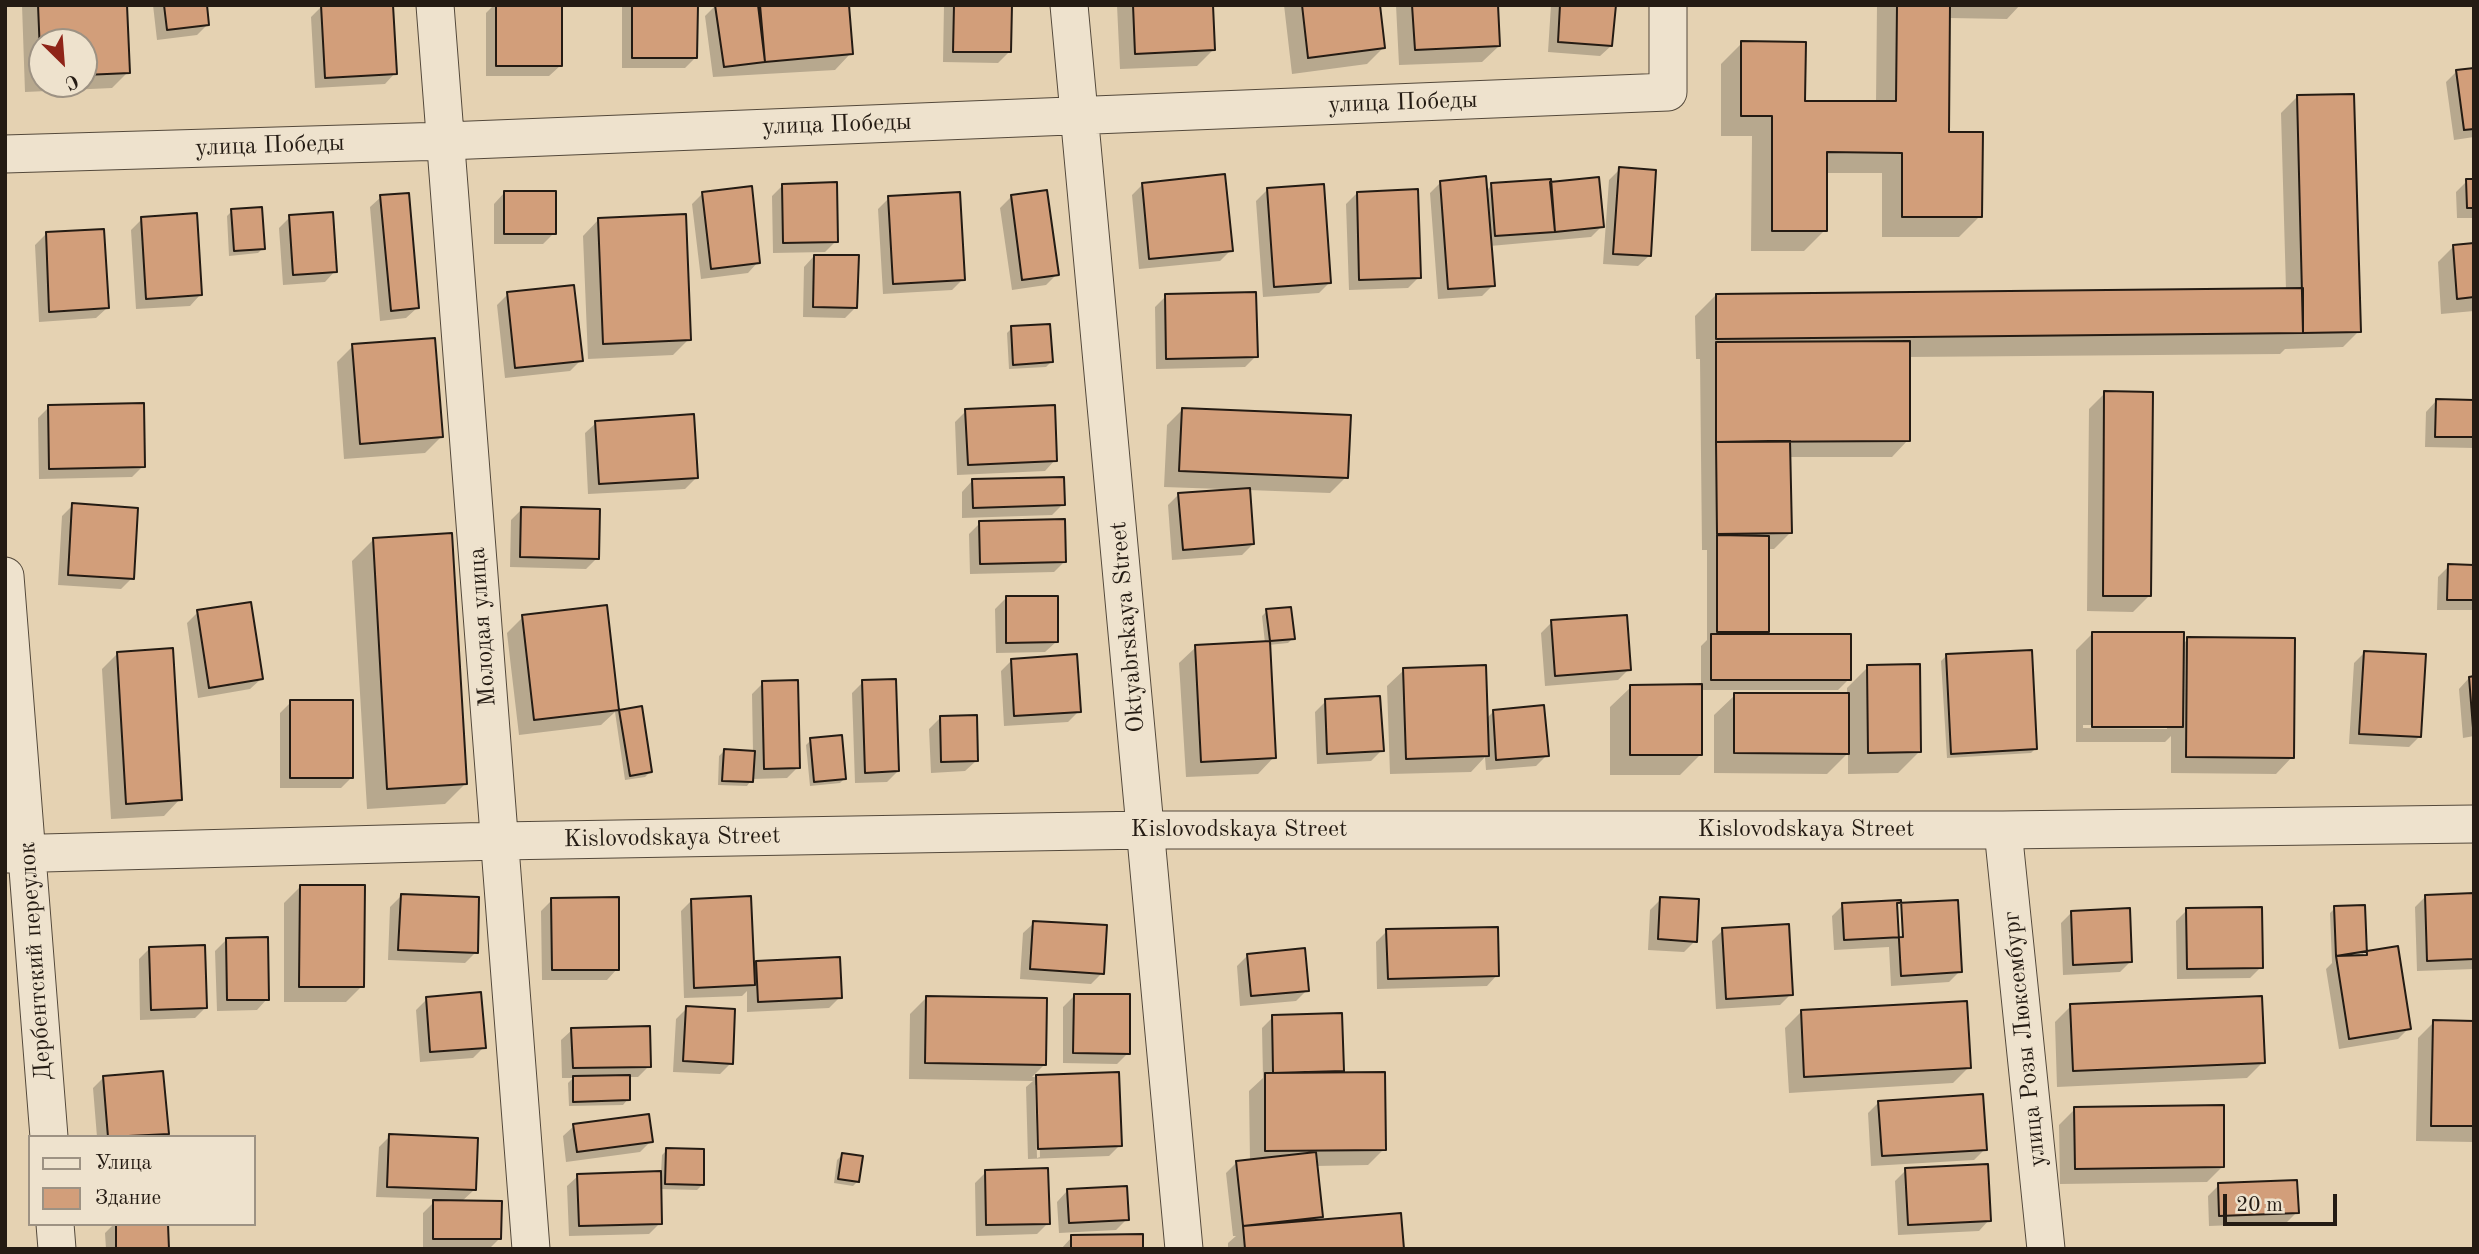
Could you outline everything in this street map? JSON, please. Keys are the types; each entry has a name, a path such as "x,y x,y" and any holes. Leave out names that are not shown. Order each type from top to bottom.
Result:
{"street":[{"name":"Молодая улица","path":"435,5 531,1249"},
{"name":"Oktyabrskaya Street","path":"1069,5 1184,1249"},
{"name":"улица Победы","path":"5,154 446,141 1668,92 1668,5"},
{"name":"Дербентский переулок","path":"5,576 17,854 49,1135"},
{"name":"Kislovodskaya Street","path":"17,854 500,841 1147,830 2003,830 2474,824"},
{"name":"улица Розы Люксембург","path":"2003,830 2046,1249"},
{"path":"55,1226 57,1249"}],"building":[{"path":"38,5 127,5 130,73 98,74 98,28 39,28"},
{"path":"164,5 207,5 209,25 167,30"},
{"path":"321,5 393,5 397,74 325,78"},
{"path":"496,5 562,5 562,66 496,66"},
{"path":"632,5 698,5 697,58 632,58"},
{"path":"715,5 758,5 765,62 724,67"},
{"path":"760,5 849,5 853,54 765,62"},
{"path":"954,5 1012,5 1011,52 953,52"},
{"path":"1133,5 1213,5 1215,50 1135,54"},
{"path":"1302,5 1380,5 1385,48 1308,58"},
{"path":"1412,5 1498,5 1500,46 1415,50"},
{"path":"1560,5 1616,5 1612,46 1558,42"},
{"path":"1897,5 1950,5 1949,132 1983,132 1982,217 1902,217 1902,153 1827,152 1827,231 1772,231 1772,116 1741,116 1741,41 1806,42 1805,101 1896,101"},
{"path":"2474,68 2474,129 2464,130 2456,70"},
{"path":"2354,94 2361,332 2303,333 2297,95"},
{"path":"1619,167 1656,170 1651,256 1613,254"},
{"path":"1225,174 1233,251 1149,259 1142,183"},
{"path":"1486,176 1495,286 1448,289 1440,181"},
{"path":"1599,177 1604,227 1555,232 1550,182"},
{"path":"1551,179 1555,232 1495,236 1491,183"},
{"path":"2466,179 2474,179 2474,208 2467,208"},
{"path":"837,182 838,242 783,243 782,184"},
{"path":"1324,184 1331,283 1274,287 1267,188"},
{"path":"752,186 760,263 711,269 702,192"},
{"path":"1418,189 1421,278 1359,280 1357,192"},
{"path":"1047,190 1059,275 1022,280 1011,195"},
{"path":"504,191 556,191 556,234 504,234"},
{"path":"960,192 965,280 893,284 888,196"},
{"path":"409,193 419,308 391,311 380,195"},
{"path":"262,207 265,249 234,251 231,209"},
{"path":"333,212 337,272 293,275 289,215"},
{"path":"197,213 202,295 146,299 141,217"},
{"path":"686,214 691,340 603,344 598,218"},
{"path":"104,229 109,308 49,312 46,232"},
{"path":"2474,243 2474,297 2457,299 2453,245"},
{"path":"814,255 859,255 857,308 813,307"},
{"path":"574,285 583,361 515,368 507,292"},
{"path":"2303,288 2303,333 1716,339 1716,294"},
{"path":"1256,292 1258,357 1166,359 1165,294"},
{"path":"1050,324 1053,362 1013,365 1011,326"},
{"path":"435,338 443,437 360,444 352,344"},
{"path":"1910,341 1910,441 1716,442 1716,342"},
{"path":"2104,391 2153,392 2151,596 2103,596"},
{"path":"2436,399 2474,400 2474,437 2435,437"},
{"path":"144,403 145,467 49,469 48,405"},
{"path":"1055,405 1057,461 968,465 965,409"},
{"path":"1182,408 1351,415 1348,478 1179,471"},
{"path":"694,414 698,478 599,484 595,421"},
{"path":"1790,441 1792,533 1717,534 1716,442"},
{"path":"1064,477 1065,505 973,508 972,479"},
{"path":"1250,488 1254,544 1183,550 1178,493"},
{"path":"72,503 138,508 134,579 68,575"},
{"path":"521,507 600,509 599,559 520,557"},
{"path":"1065,519 1066,562 980,564 979,521"},
{"path":"452,533 467,784 387,789 373,538"},
{"path":"1717,535 1769,536 1769,632 1717,632"},
{"path":"2448,564 2474,565 2474,600 2447,600"},
{"path":"1006,596 1058,596 1058,642 1006,643"},
{"path":"251,602 263,679 209,688 197,610"},
{"path":"607,605 619,710 534,720 522,615"},
{"path":"1291,607 1295,639 1270,641 1266,609"},
{"path":"1627,615 1631,670 1555,676 1551,620"},
{"path":"2092,632 2184,632 2183,727 2092,727"},
{"path":"1711,634 1851,634 1851,680 1711,680"},
{"path":"2187,637 2295,638 2294,758 2186,757"},
{"path":"1270,641 1276,758 1201,762 1195,645"},
{"path":"173,648 182,800 126,804 117,652"},
{"path":"2032,650 2037,749 1951,754 1946,654"},
{"path":"2364,651 2426,654 2421,737 2359,734"},
{"path":"1077,654 1081,712 1014,716 1011,659"},
{"path":"1920,664 1921,752 1868,753 1867,665"},
{"path":"1486,665 1489,756 1406,759 1403,668"},
{"path":"2474,676 2474,727 2473,728 2469,677"},
{"path":"896,679 899,771 865,773 862,680"},
{"path":"798,680 800,768 764,769 762,681"},
{"path":"1702,684 1702,755 1630,755 1630,685"},
{"path":"1734,693 1849,693 1849,754 1734,753"},
{"path":"1380,696 1384,751 1327,754 1325,699"},
{"path":"290,700 353,700 353,778 290,778"},
{"path":"1544,705 1549,756 1496,760 1493,710"},
{"path":"642,706 652,772 630,776 619,710"},
{"path":"977,715 978,761 941,762 940,716"},
{"path":"842,735 846,779 814,782 810,738"},
{"path":"724,749 755,751 753,782 722,781"},
{"path":"300,885 365,885 364,987 299,987"},
{"path":"2474,893 2474,959 2427,961 2425,895"},
{"path":"401,894 479,897 478,953 398,950"},
{"path":"751,896 755,985 694,988 691,899"},
{"path":"619,897 619,970 552,970 551,898"},
{"path":"1660,897 1699,899 1697,942 1658,939"},
{"path":"1901,900 1903,937 1844,940 1842,903"},
{"path":"1958,900 1962,972 1901,976 1897,903"},
{"path":"2365,905 2367,955 2336,956 2334,906"},
{"path":"2262,907 2263,968 2187,969 2186,908"},
{"path":"2130,908 2132,962 2073,965 2071,911"},
{"path":"1033,921 1107,925 1104,974 1030,969"},
{"path":"1789,924 1793,995 1726,999 1722,928"},
{"path":"1498,927 1499,976 1388,979 1386,929"},
{"path":"268,937 269,1000 227,1000 226,938"},
{"path":"205,945 207,1008 151,1010 149,947"},
{"path":"2398,946 2411,1029 2349,1039 2336,956"},
{"path":"1305,948 1309,991 1251,996 1247,954"},
{"path":"840,957 842,998 758,1002 756,961"},
{"path":"481,992 486,1048 430,1052 426,997"},
{"path":"1074,994 1130,994 1130,1054 1073,1053"},
{"path":"926,996 1047,998 1046,1065 925,1063"},
{"path":"2262,996 2265,1063 2073,1071 2070,1004"},
{"path":"1967,1001 1971,1068 1804,1077 1801,1010"},
{"path":"686,1006 735,1009 733,1064 683,1061"},
{"path":"1342,1013 1344,1071 1273,1073 1272,1015"},
{"path":"2433,1020 2474,1021 2474,1126 2431,1126"},
{"path":"650,1026 651,1067 573,1068 571,1028"},
{"path":"163,1071 169,1134 108,1135 103,1076"},
{"path":"1119,1072 1122,1146 1038,1149 1036,1075"},
{"path":"1385,1072 1386,1150 1265,1151 1265,1073"},
{"path":"630,1075 630,1100 573,1102 573,1076"},
{"path":"1983,1094 1987,1150 1882,1156 1878,1101"},
{"path":"2224,1105 2224,1167 2075,1169 2074,1107"},
{"path":"649,1114 653,1142 577,1152 573,1124"},
{"path":"389,1134 478,1138 476,1190 387,1187"},
{"path":"666,1148 704,1149 704,1185 665,1184"},
{"path":"1316,1152 1323,1217 1243,1226 1236,1161"},
{"path":"842,1153 863,1156 859,1182 838,1179"},
{"path":"1988,1164 1991,1221 1908,1225 1905,1168"},
{"path":"1048,1168 1050,1224 986,1225 985,1170"},
{"path":"661,1171 662,1224 579,1226 577,1174"},
{"path":"2297,1180 2299,1213 2219,1216 2218,1183"},
{"path":"1127,1186 1129,1220 1069,1223 1067,1189"},
{"path":"433,1200 502,1201 501,1239 433,1239"},
{"path":"1401,1213 1404,1249 1245,1249 1243,1226"},
{"path":"116,1226 168,1226 169,1249 116,1249"},
{"path":"1143,1234 1143,1249 1071,1249 1071,1235"}]}
